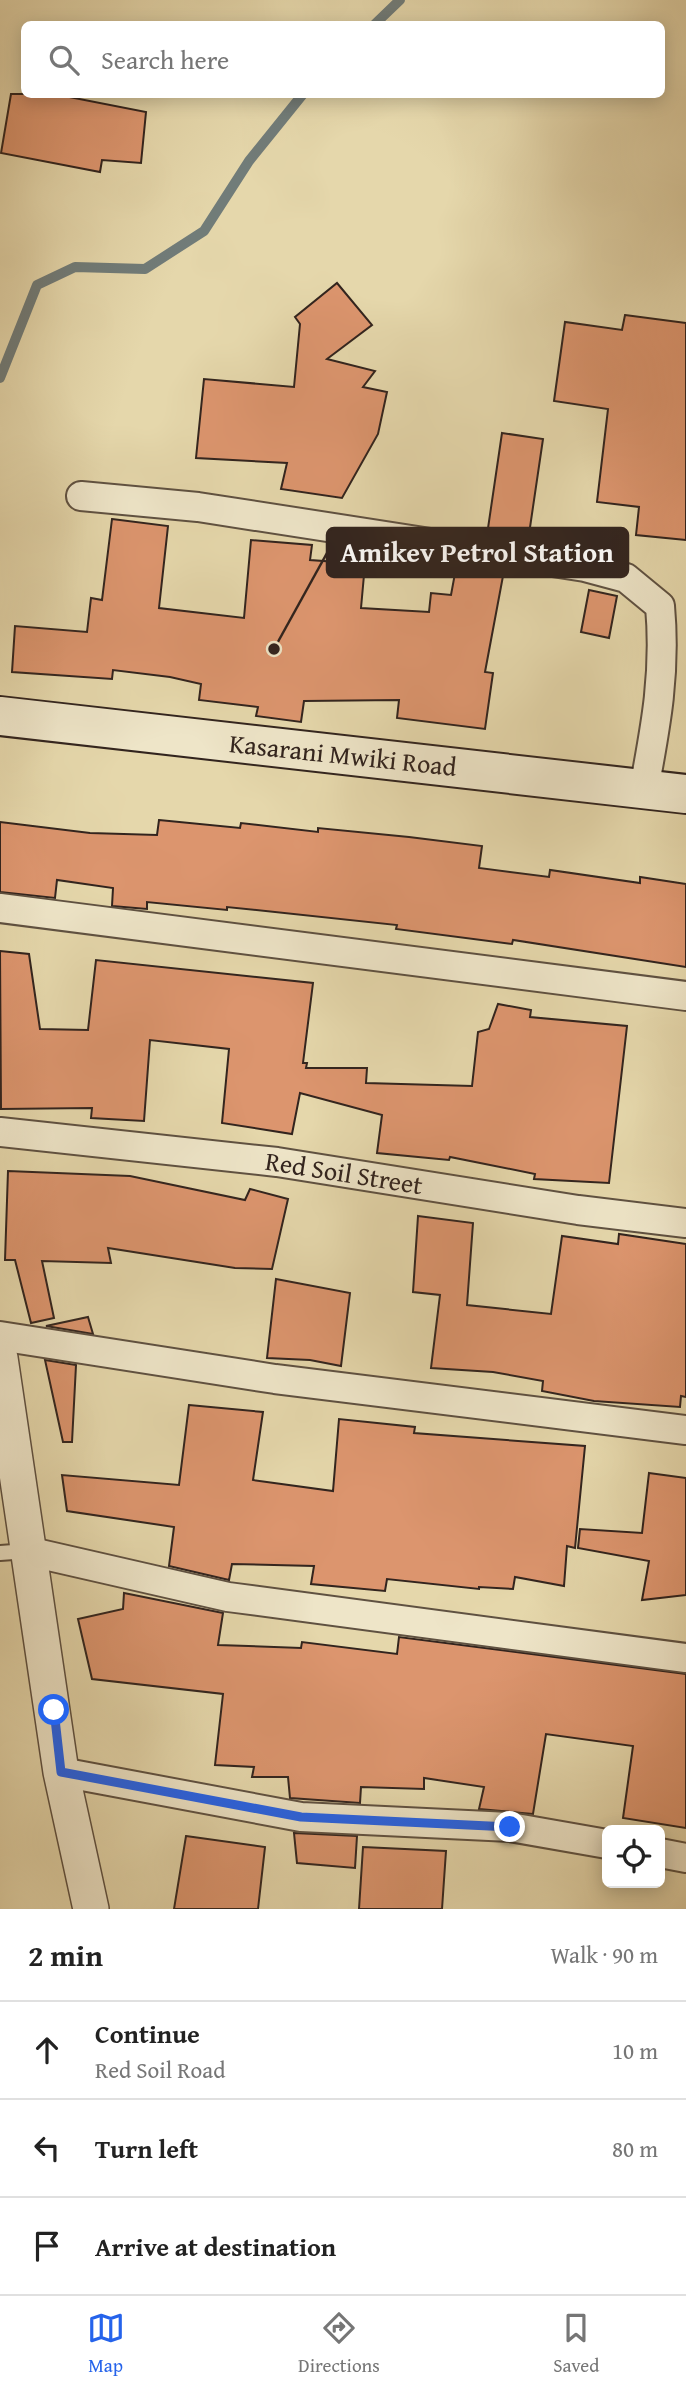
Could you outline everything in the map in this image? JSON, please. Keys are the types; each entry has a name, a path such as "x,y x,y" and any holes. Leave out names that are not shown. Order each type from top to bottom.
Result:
{"main road":[{"name":"Kasarani Mwiki Road","path":"0,716 686,793"}],"street":[{"path":"81,496 198,508 585,567 626,578 660,606 675,644 661,698 644,789"},
{"path":"0,908 686,996"},
{"name":"Red Soil Street","path":"0,1132 277,1162 578,1210 686,1223"},
{"path":"0,1336 275,1379 686,1430"},
{"path":"0,1358 13,1552 54,1710 61,1772 91,1909"},
{"path":"13,1552 228,1597 686,1658"},
{"path":"61,1772 301,1817 510,1827 602,1843"},
{"path":"665,1854 686,1857"}],"building":[{"path":"11,94 21,94 21,98 74,98 146,112 141,163 102,160 100,172 1,153"},
{"path":"337,283 372,325 327,359 375,371 363,387 387,392 378,434 342,498 281,489 287,463 196,458 204,379 294,387 300,324 295,317"},
{"path":"625,315 686,323 686,540 636,535 639,507 597,502 608,409 554,401 565,322 622,330"},
{"path":"502,433 543,439 528,541 487,535"},
{"path":"112,519 168,526 159,608 244,618 251,540 312,545 310,560 365,564 361,608 429,612 431,593 451,595 456,568 503,576 485,672 493,673 485,729 397,718 399,700 304,701 301,722 256,716 258,707 199,700 201,684 170,677 113,670 112,679 12,672 15,626 87,632 91,598 102,600"},
{"path":"589,590 617,596 609,638 581,632"},
{"path":"159,820 240,828 241,823 318,832 318,828 409,837 482,846 479,868 549,877 550,870 640,883 640,877 686,884 686,967 513,940 512,944 396,929 397,925 227,907 227,910 147,902 147,909 112,906 113,888 57,880 55,898 0,892 0,822 90,833 157,835"},
{"path":"0,951 29,954 40,1029 88,1030 96,960 313,983 303,1063 307,1063 306,1068 367,1068 366,1083 472,1086 478,1032 489,1029 498,1004 531,1010 530,1017 627,1026 609,1183 534,1179 535,1174 450,1157 449,1160 377,1153 382,1115 300,1093 292,1134 222,1123 229,1049 150,1040 144,1121 91,1118 92,1108 1,1109"},
{"path":"8,1171 130,1176 245,1200 250,1189 288,1199 272,1269 235,1268 108,1248 111,1263 42,1261 54,1318 31,1323 15,1260 5,1260"},
{"path":"418,1216 473,1223 467,1305 551,1314 562,1236 618,1244 619,1234 686,1244 686,1397 681,1396 680,1407 594,1401 542,1391 543,1381 493,1372 431,1368 440,1295 413,1292"},
{"path":"276,1279 350,1293 341,1366 310,1360 267,1358"},
{"path":"88,1317 93,1334 46,1326"},
{"path":"45,1360 76,1365 72,1442 63,1442"},
{"path":"189,1405 263,1412 253,1480 333,1491 339,1419 415,1427 414,1433 585,1446 575,1548 567,1546 564,1586 515,1577 513,1589 479,1589 387,1579 385,1591 311,1584 314,1566 232,1564 229,1580 169,1566 174,1527 67,1511 62,1475 179,1485"},
{"path":"649,1473 686,1478 686,1595 642,1600 649,1561 578,1548 580,1529 642,1533"},
{"path":"124,1593 223,1613 218,1645 301,1648 302,1642 397,1654 399,1637 686,1674 686,1828 623,1818 633,1746 546,1734 533,1814 479,1809 484,1787 424,1778 424,1789 361,1787 360,1803 290,1798 288,1777 252,1777 254,1767 215,1765 223,1694 92,1679 78,1619 123,1609"},
{"path":"294,1833 357,1836 355,1868 297,1863"},
{"path":"186,1836 265,1847 258,1909 174,1909"},
{"path":"363,1847 446,1851 442,1909 359,1909"}],"waterway":[{"path":"378,21 400,0"},
{"path":"0,378 37,285 75,267 145,269 204,231 249,161 300,98"}],"place":[{"name":"Amikev Petrol Station","path":"274,649"}],"route":[{"path":"54,1710 61,1772 301,1817 510,1827"}]}
